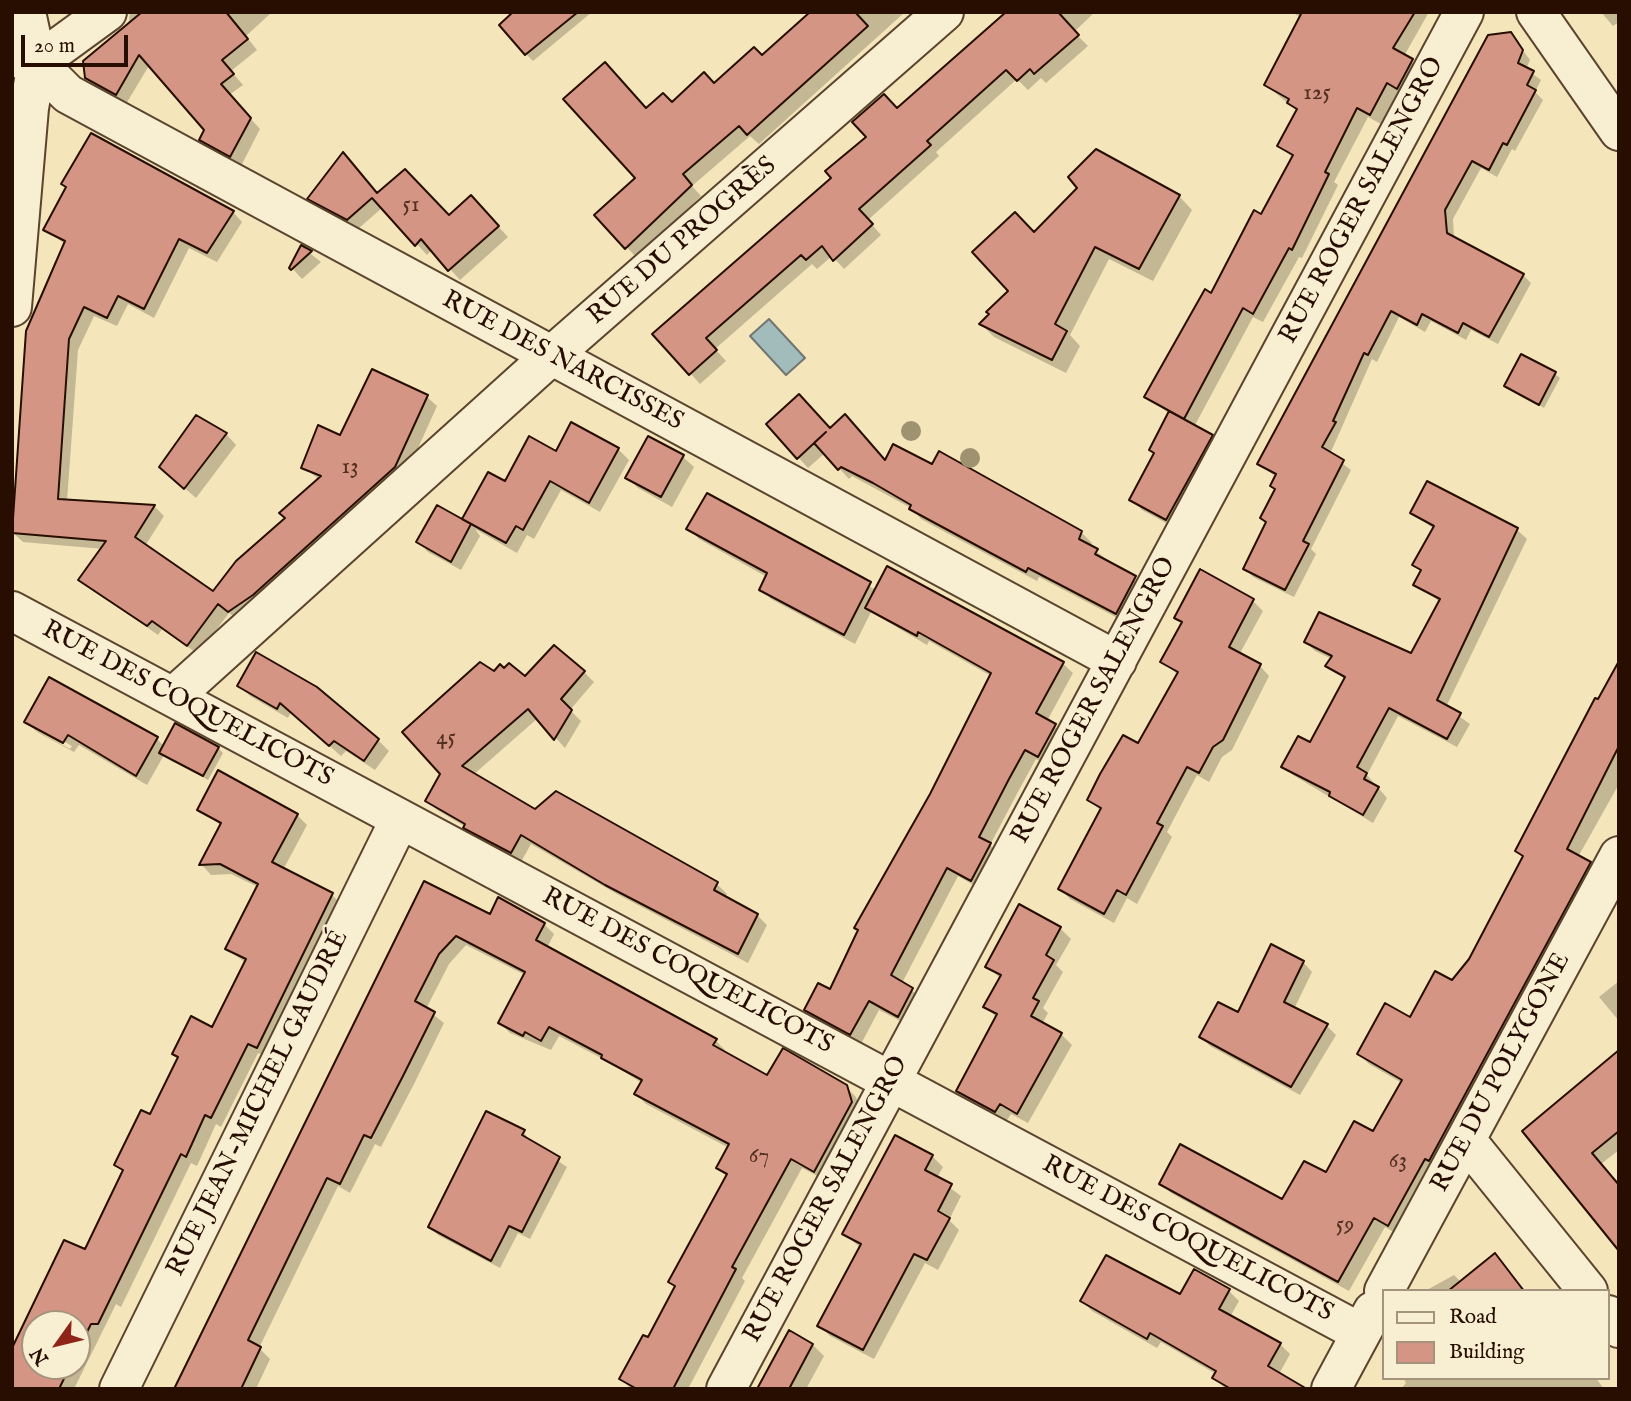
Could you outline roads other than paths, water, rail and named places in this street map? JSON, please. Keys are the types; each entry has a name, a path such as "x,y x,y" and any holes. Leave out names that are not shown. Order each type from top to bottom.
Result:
{"street":[{"path":"12,307 29,108 25,60 26,12"},
{"path":"25,60 107,12"},
{"name":"RUE DU PROGRÈS","path":"173,697 551,356 944,12"},
{"name":"RUE ROGER SALENGRO","path":"726,1389 1464,12"},
{"path":"1536,12 1619,131"},
{"name":"RUE DES NARCISSES","path":"25,60 68,94 1116,661"},
{"name":"RUE DES COQUELICOTS","path":"12,611 1361,1333"},
{"name":"RUE JEAN-MICHEL GAUDRÉ","path":"119,1389 400,819"},
{"name":"RUE DU POLYGONE","path":"1385,1289 1619,856"},
{"path":"1466,1140 1586,1289"},
{"name":"RUE DU POLYGONE","path":"1331,1389 1382,1295"}],"water":[{"path":"769,319 805,358 786,375 750,336"}]}
